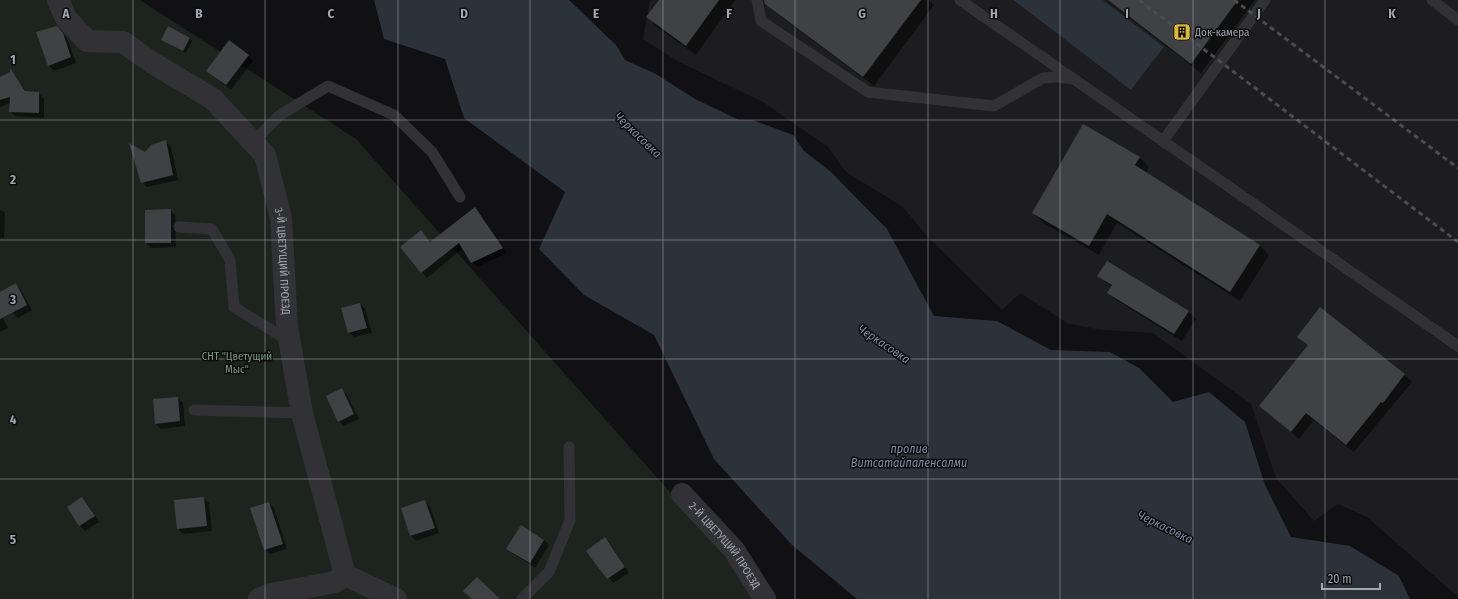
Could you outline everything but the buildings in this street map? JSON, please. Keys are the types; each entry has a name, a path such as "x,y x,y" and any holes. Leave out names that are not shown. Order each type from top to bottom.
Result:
{"street":[{"name":"3-Й ЦВЕТУЩИЙ ПРОЕЗД","path":"58,0 66,18 87,41 123,42 151,62 213,99 265,155 281,218 287,327 302,413 345,575"},
{"name":"2-Й ЦВЕТУЩИЙ ПРОЕЗД","path":"682,494 734,550 765,599"},
{"path":"260,599 271,594 336,582 345,575 396,599"}],"lane":[{"path":"757,0 761,21 868,92 994,106 1043,78 1058,77 1074,80"},
{"path":"960,0 1458,346"},
{"path":"1163,141 1265,0"},
{"path":"1432,0 1458,20"},
{"path":"253,142 280,115 328,86 394,115 432,152 460,197"},
{"path":"179,227 212,229 230,260 234,307 289,341"},
{"path":"194,410 302,413"},
{"path":"522,599 549,572 570,520 569,447"}],"shaded area":[{"path":"650,0 1013,0 1131,90 1164,47 1103,0 1458,0 1458,597 1367,517 1338,504 1314,521 1276,478 1251,404 1153,333 1103,330 1069,324 1020,293 1002,310 926,235 903,207 846,172 828,147 763,102 679,62 643,39"}],"green space":[{"name":"СНТ \"Цветущий Мыс\"","path":"0,0 140,0 356,139 765,599 0,599"}],"water":[{"name":"пролив Витсатайпаленсалми","path":"374,0 569,0 616,45 625,60 656,74 695,99 739,120 753,120 793,135 804,151 830,171 887,229 934,316 997,321 1051,350 1110,352 1139,368 1173,402 1209,392 1245,422 1265,485 1291,537 1350,546 1399,576 1410,599 857,599 791,544 714,459 654,335 584,295 539,249 565,192 464,118 445,59 384,39"},
{"path":"1013,0 1103,0 1164,47 1131,90"}],"railway":[{"path":"1139,0 1458,242"},
{"path":"1234,0 1458,168"}],"place":[{"name":"Док-камера","path":"1182,32"}],"water label":[{"name":"Черкасовка","path":"638,135"},
{"name":"Черкасовка","path":"884,344"},
{"name":"Черкасовка","path":"1165,527"}]}
